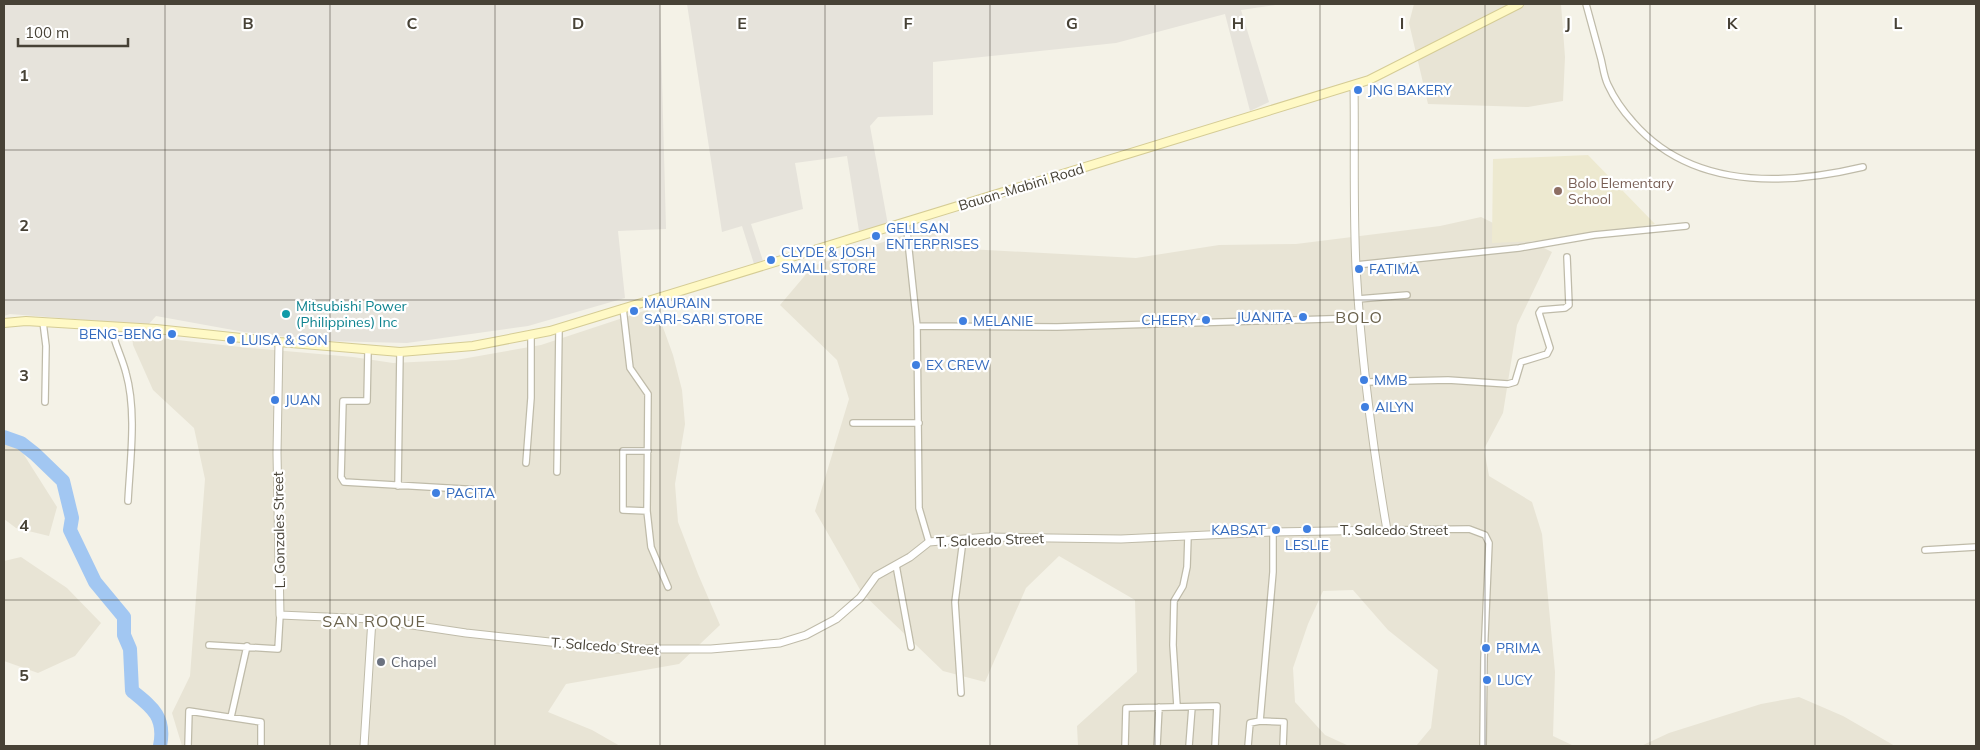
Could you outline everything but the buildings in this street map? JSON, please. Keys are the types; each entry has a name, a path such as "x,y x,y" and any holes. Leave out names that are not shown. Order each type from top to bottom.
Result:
{"main road":[{"name":"Bauan-Mabini Road","path":"4,323 26,321 111,326 400,352 473,346 531,335 559,329 622,308 1369,80 1518,4"}],"street":[{"path":"1586,4 1607,84 1622,110 1645,136 1673,156 1715,173 1734,177 1794,178 1863,167"},
{"path":"1354,85 1356,264 1359,318 1378,477 1387,530"},
{"path":"906,222 917,326 919,508 929,542"},
{"path":"1356,264 1519,248 1594,235 1686,226"},
{"path":"1366,382 1448,380 1508,384 1515,382 1521,362 1547,354 1550,348 1539,313 1541,310 1565,308 1569,305 1567,257"},
{"path":"1358,300 1407,295"},
{"path":"622,308 630,368 648,394 648,511 650,547 668,587"},
{"path":"917,326 1057,327 1359,318"},
{"path":"43,322 46,346 45,402"},
{"path":"111,326 113,339 127,374 132,414 128,502"},
{"path":"557,472 559,329"},
{"path":"526,464 531,398 531,335"},
{"name":"L. Gonzales Street","path":"209,645 278,649 280,615 277,453 279,342"},
{"path":"368,350 367,401 343,401 342,477 344,482 481,490"},
{"path":"398,486 400,352"},
{"path":"853,424 919,423"},
{"path":"648,451 623,451 623,510 648,511"},
{"name":"T. Salcedo Street","path":"280,615 372,619 466,633 615,649 711,649 780,643 806,635 836,619 860,598 876,576 910,557 929,542 987,537 1120,538 1273,532 1469,529 1486,535 1490,543 1484,658 1483,746"},
{"path":"1260,721 1273,572 1273,532"},
{"path":"1176,706 1173,644 1174,601 1183,586 1187,567 1188,536"},
{"path":"961,693 955,602 963,540"},
{"path":"1925,550 1976,547"},
{"path":"896,565 910,647"},
{"path":"364,746 372,619"},
{"path":"231,717 247,646"},
{"path":"1189,746 1192,706"},
{"path":"1125,746 1126,708 1217,706 1215,746"},
{"path":"1158,746 1159,707"},
{"path":"188,746 189,711 261,722 261,746"},
{"path":"1248,746 1250,722 1260,721 1284,722 1283,746"}],"shaded area":[{"path":"4,4 660,4 666,229 618,231 625,298 528,326 407,343 327,341 244,332 156,316 148,325 10,314 4,316"},
{"path":"687,4 1283,4 1241,10 1269,102 1250,111 1225,14 1116,43 933,62 933,115 878,117 870,126 888,225 859,231 847,156 795,163 803,209 751,224 764,264 755,267 742,226 722,232"},
{"path":"1414,4 1561,4 1565,57 1563,101 1528,107 1428,104 1409,23"},
{"name":"Bolo Elementary School","path":"1588,155 1655,224 1577,239 1492,243 1493,159"},
{"path":"1481,217 1552,252 1517,325 1503,413 1484,449 1489,476 1532,502 1542,534 1555,672 1553,736 1574,746 1416,746 1431,728 1438,670 1388,630 1353,590 1323,591 1308,624 1293,668 1295,702 1325,735 1349,746 1078,746 1077,726 1137,672 1135,600 1059,556 1026,588 985,682 943,671 862,593 815,511 849,399 837,360 780,305 813,266 927,227 949,248 1136,258 1219,245 1296,244 1440,226"},
{"path":"647,310 660,319 673,355 682,390 685,424 675,484 678,522 720,625 679,664 566,684 548,712 592,730 620,746 182,746 172,713 190,676 205,479 194,428 153,390 133,345 132,335 353,357 393,363 456,360 541,345"},
{"path":"4,442 19,447 57,507 49,536 16,528 4,519"},
{"path":"21,557 67,588 101,623 75,656 38,673 4,661 4,561"},
{"path":"1799,697 1843,716 1895,746 1641,746 1669,733 1761,704"}],"waterway":[{"path":"4,437 21,443 63,481 72,518 70,530 95,582 124,617 124,635 130,649 132,691 146,702 156,714 161,727 160,746"}],"place":[{"name":"JNG BAKERY","path":"1358,90"},
{"name":"Bolo Elementary School","path":"1558,191"},
{"name":"GELLSAN ENTERPRISES","path":"876,236"},
{"name":"CLYDE & JOSH SMALL STORE","path":"771,260"},
{"name":"FATIMA","path":"1359,269"},
{"name":"MAURAIN SARI-SARI STORE","path":"634,311"},
{"name":"Mitsubishi Power (Philippines) Inc","path":"286,314"},
{"name":"JUANITA","path":"1303,317"},
{"name":"CHEERY","path":"1206,320"},
{"name":"MELANIE","path":"963,321"},
{"name":"BENG-BENG","path":"172,334"},
{"name":"LUISA & SON","path":"231,340"},
{"name":"EX CREW","path":"916,365"},
{"name":"MMB","path":"1364,380"},
{"name":"JUAN","path":"275,400"},
{"name":"AILYN","path":"1365,407"},
{"name":"PACITA","path":"436,493"},
{"name":"LESLIE","path":"1307,529"},
{"name":"KABSAT","path":"1276,530"},
{"name":"PRIMA","path":"1486,648"},
{"name":"Chapel","path":"381,662"},
{"name":"LUCY","path":"1487,680"}],"district":[{"name":"BOLO","path":"1359,317"},
{"name":"SAN ROQUE","path":"374,621"}]}
